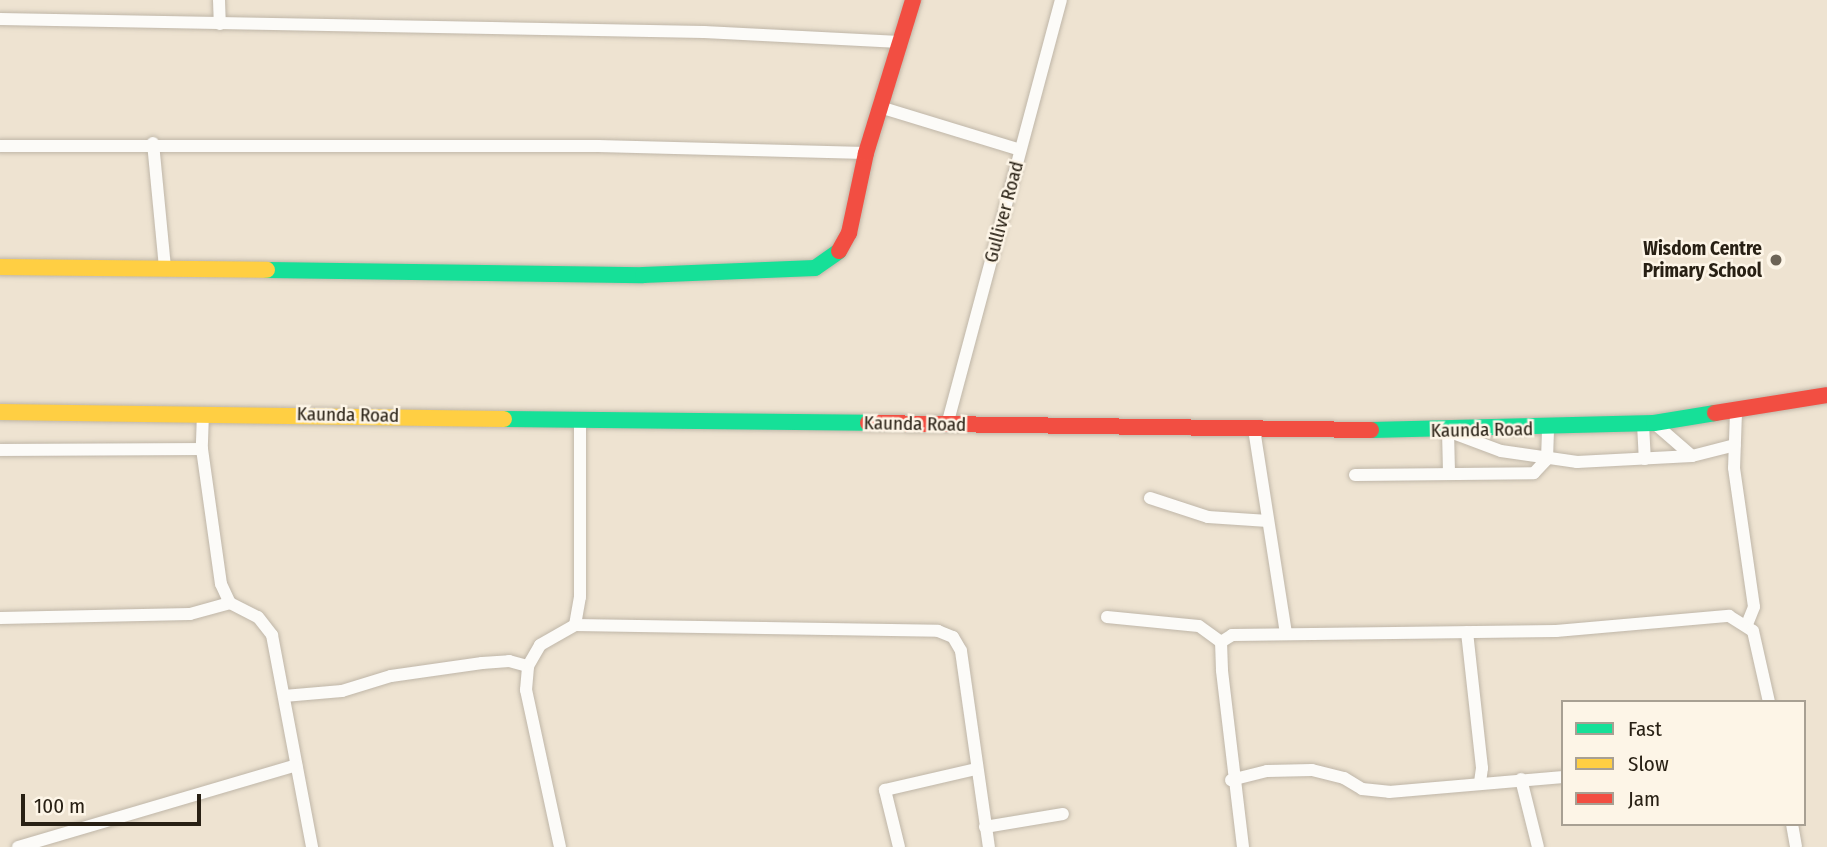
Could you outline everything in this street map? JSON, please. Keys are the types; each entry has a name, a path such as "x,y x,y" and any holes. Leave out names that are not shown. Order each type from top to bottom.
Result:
{"main road":[{"path":"0,267 643,275 802,271 827,263 845,245 866,153 883,108 913,0"},
{"name":"Kaunda Road","path":"0,412 1448,431 1649,423 1736,412 1827,395"}],"street":[{"path":"219,0 220,24"},
{"name":"Gulliver Road","path":"947,425 1061,0"},
{"path":"0,19 704,32 900,42"},
{"path":"883,108 1020,150"},
{"path":"0,146 153,144 866,153"},
{"path":"153,144 165,267"},
{"path":"1736,412 1734,445 1754,607 1747,624"},
{"path":"202,413 202,449 221,584 230,603 267,624 284,696 312,847"},
{"path":"575,625 580,597 580,418"},
{"path":"1649,423 1692,456"},
{"path":"1645,459 1649,423"},
{"path":"1254,429 1268,521 1279,564 1286,633"},
{"path":"1355,475 1534,473 1547,459 1548,429"},
{"path":"1449,473 1448,431 1476,445 1577,462 1692,456 1734,445"},
{"path":"0,450 202,449"},
{"path":"1150,498 1208,517 1268,521"},
{"path":"0,618 190,614 230,603"},
{"path":"1221,642 1233,635 1286,633 1591,630 1719,615 1747,624 1757,640 1769,700"},
{"path":"1107,617 1199,626 1221,642 1231,780 1242,847"},
{"path":"559,847 529,712 528,666 540,645 575,625 937,631 953,637 961,651 989,847"},
{"path":"1466,632 1482,768 1480,783"},
{"path":"284,696 342,691 391,676 470,665 509,661 528,666"},
{"path":"18,847 296,765"},
{"path":"899,847 885,790 976,769"},
{"path":"1231,780 1294,769 1344,778 1373,792 1561,777"},
{"path":"1521,779 1538,847"},
{"path":"985,828 1063,814"},
{"path":"1792,826 1797,847"}],"traffic: fast":[{"path":"267,270 643,275 815,268 839,251"},
{"path":"1371,430 1654,423 1715,413"},
{"path":"504,419 868,423"}],"traffic: slow":[{"path":"0,267 267,270"},
{"path":"0,412 504,419"}],"traffic: jam":[{"path":"839,251 849,233 866,153 913,0"},
{"path":"1715,413 1827,395"},
{"path":"868,423 1371,430"}],"place":[{"name":"Wisdom Centre Primary School","path":"1776,260"}]}
